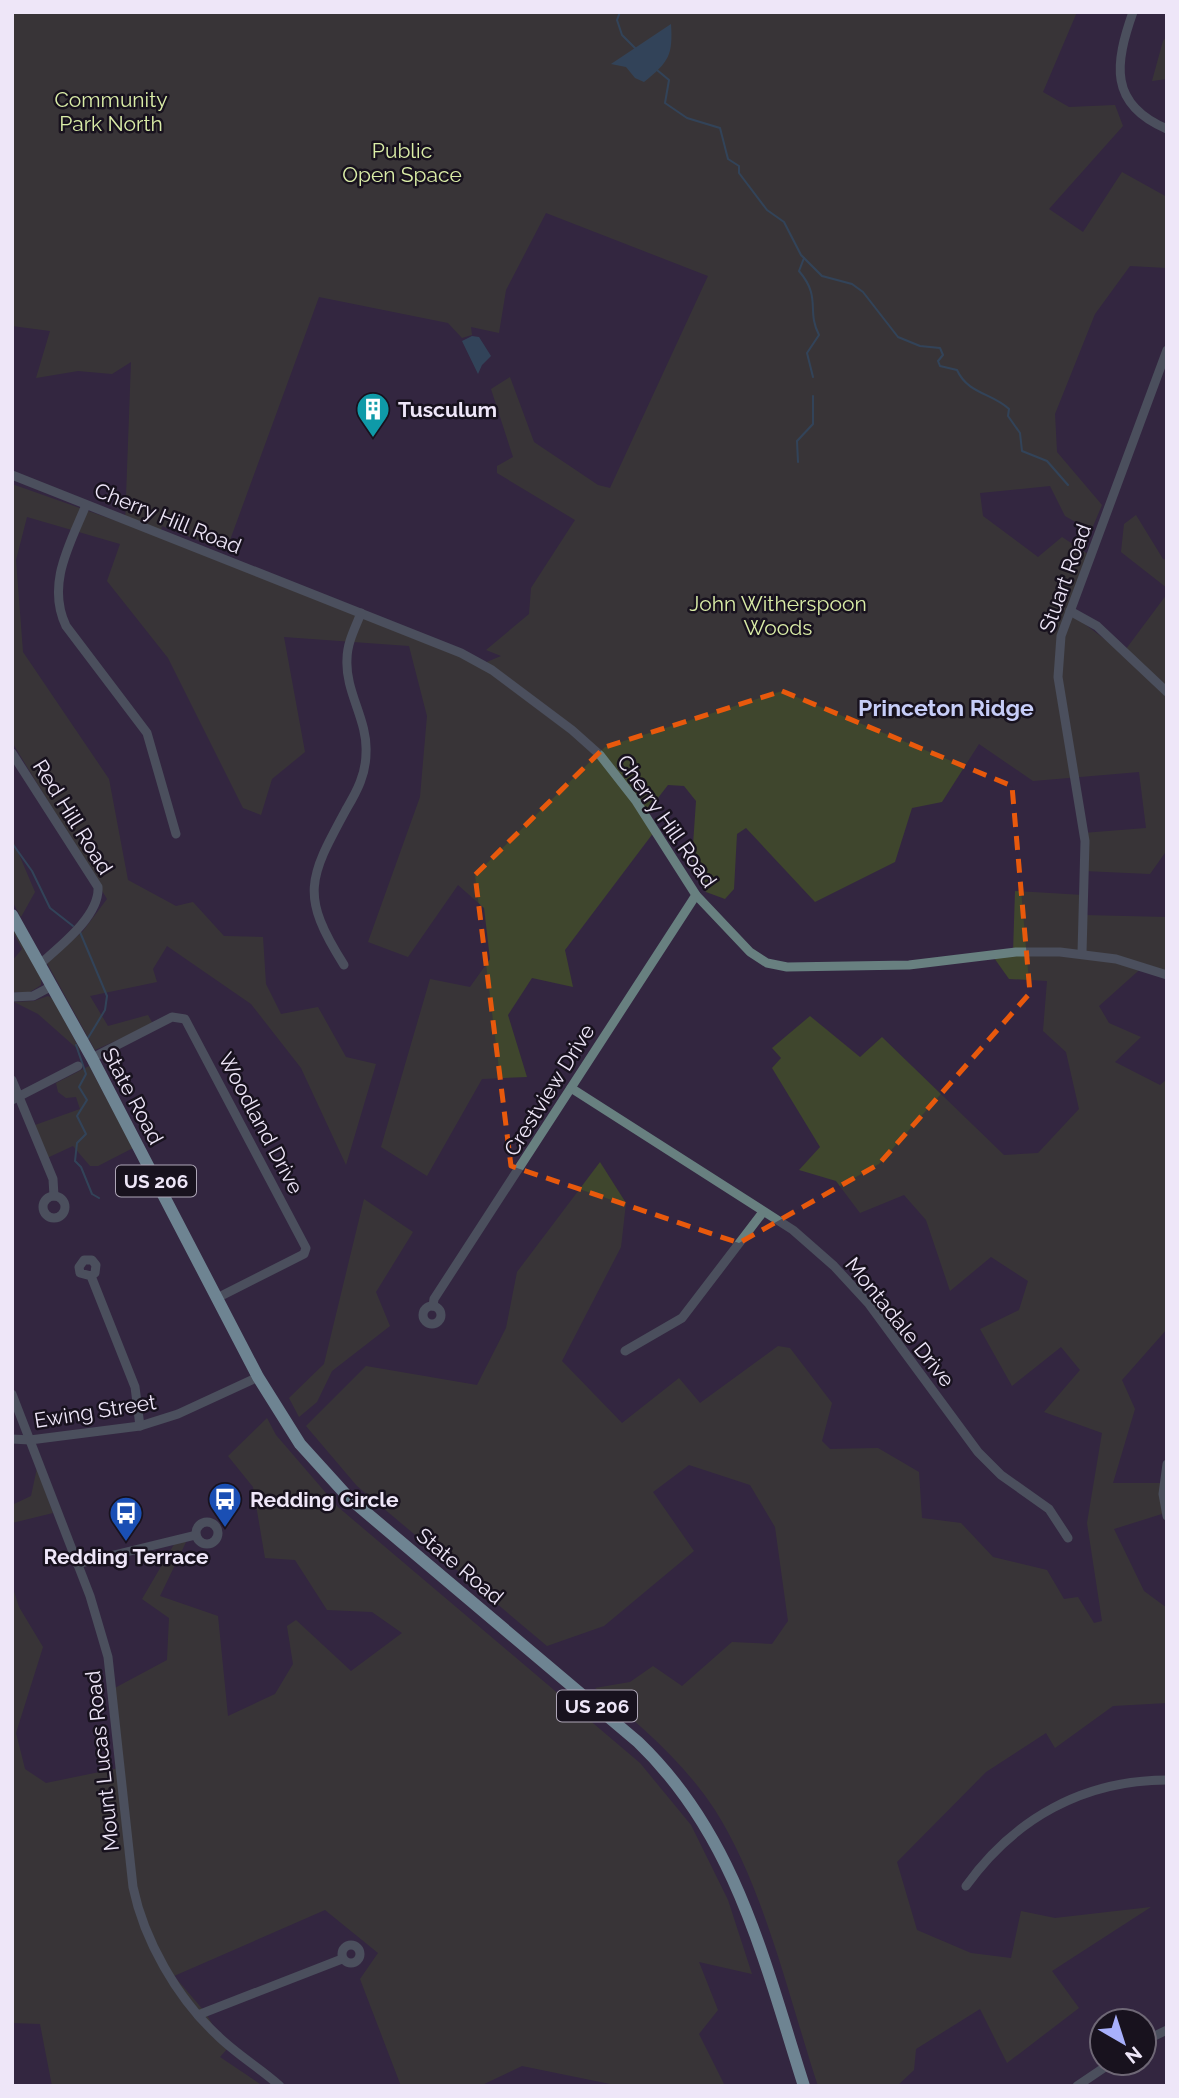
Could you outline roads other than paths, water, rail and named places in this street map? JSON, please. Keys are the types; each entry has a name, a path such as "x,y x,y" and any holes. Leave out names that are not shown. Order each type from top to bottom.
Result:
{"highway":[{"name":"State Road","path":"12,915 92,1058 258,1377 300,1444 339,1488 638,1742 688,1796 718,1845 748,1913 804,2086"}],"street":[{"path":"1133,12 1118,58 1119,70 1131,104 1147,119 1167,130"},
{"name":"Stuart Road","path":"1082,953 1085,841 1057,663 1061,636 1167,350"},
{"name":"Cherry Hill Road","path":"12,475 481,662 572,730 624,784 696,895 750,952 767,962 787,967 909,965 1016,952 1082,953 1126,962 1167,975"},
{"path":"86,505 60,570 57,589 59,608 66,626 147,733 176,834"},
{"path":"1070,611 1097,626 1167,692"},
{"path":"344,965 322,929 315,910 313,887 321,855 359,787 365,766 364,730 347,670 348,650 361,613"},
{"name":"Red Hill Road","path":"12,752 98,887 97,900 79,928 40,964"},
{"name":"Crestview Drive","path":"433,1306 434,1299 696,895"},
{"path":"12,997 33,996 52,986"},
{"name":"Woodland Drive","path":"92,1058 172,1017 182,1017 188,1022 306,1248 304,1254 218,1298"},
{"path":"15,1098 78,1066"},
{"path":"12,1080 15,1098 53,1179 54,1196"},
{"name":"Montadale Drive","path":"571,1088 804,1239 853,1284 978,1452 1001,1475 1049,1509 1068,1538"},
{"path":"625,1351 682,1318 763,1212"},
{"path":"91,1276 135,1387 140,1426"},
{"name":"Ewing Street","path":"12,1439 30,1440 140,1426 178,1414 258,1377"},
{"name":"Mount Lucas Road","path":"12,1394 77,1564 108,1657 136,1901 158,1954 198,2015 219,2038 280,2086"},
{"path":"1167,1464 1163,1494 1167,1516"},
{"path":"77,1564 196,1535"},
{"path":"966,1886 1004,1840 1049,1808 1098,1788 1130,1782 1167,1780"},
{"path":"198,2015 342,1958"}],"water":[{"path":"671,24 668,57 644,82 635,78 626,67 611,64"},
{"path":"472,336 479,337 491,356 478,374 462,341"}],"waterway":[{"path":"620,12 617,20 622,35 636,49"},
{"path":"657,70 669,80 665,103 687,118 720,128 728,159 739,166 739,173 767,210 784,222 801,255 822,276 852,284 863,292 898,337 920,346 940,348 943,355 938,361 940,366 957,370 967,384 1009,409 1008,416 1020,433 1022,451 1047,461 1068,485"},
{"path":"804,258 799,271 810,289 815,326 819,335 807,353 813,377"},
{"path":"798,462 797,441 813,424 813,396"},
{"path":"12,843 32,871 50,908 73,926"},
{"path":"80,932 107,996 105,1010 88,1038"},
{"path":"76,1045 86,1074 79,1087 87,1100 77,1116 86,1134 77,1143 75,1161 81,1167 92,1194 99,1198"}],"place":[{"name":"Tusculum","path":"373,439"},
{"name":"Redding Circle","path":"225,1529"},
{"name":"Redding Terrace","path":"126,1543"}],"district":[{"name":"Princeton Ridge","path":"946,707"}],"park label":[{"name":"Community Park North","path":"111,111"},
{"name":"Public Open Space","path":"402,162"},
{"name":"John Witherspoon Woods","path":"778,615"}]}
